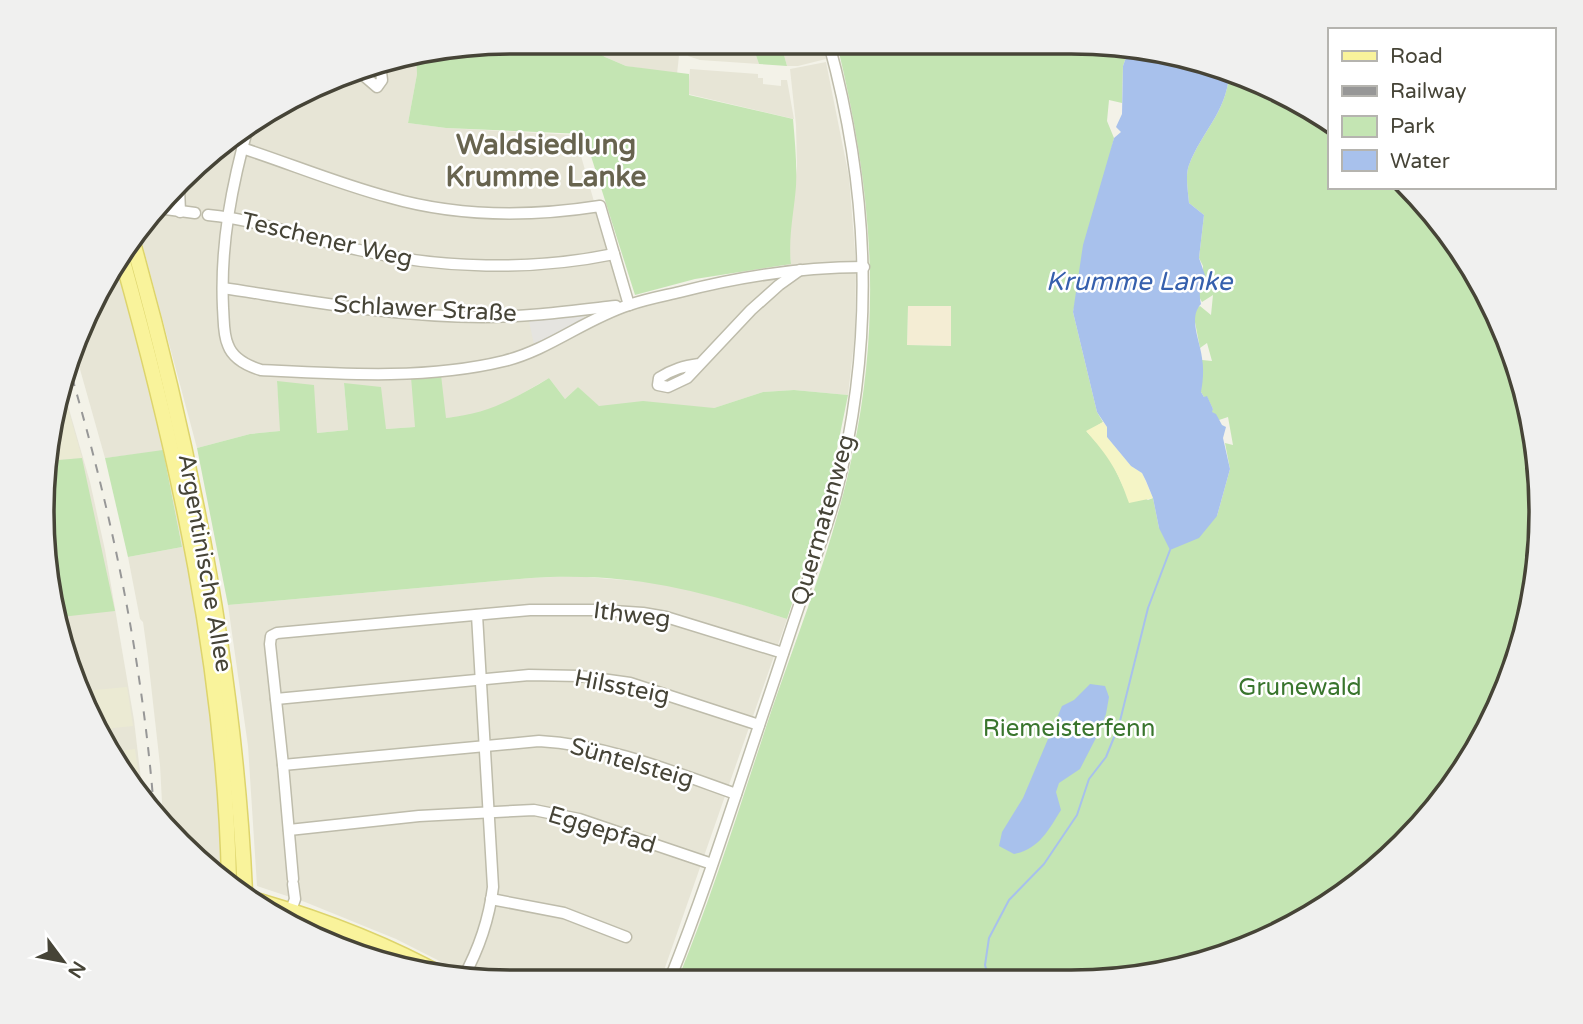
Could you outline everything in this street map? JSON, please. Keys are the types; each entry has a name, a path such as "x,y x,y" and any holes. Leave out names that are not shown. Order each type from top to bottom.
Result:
{"main road":[{"name":"Argentinische Allee","path":"135,252 185,451 210,574 233,727 243,882"},
{"name":"Argentinische Allee","path":"125,268 152,365 199,586 222,746 228,871"},
{"path":"282,908 376,942 406,957"}],"street":[{"name":"Quermatenweg","path":"673,970 712,864 836,495 848,439 860,353 864,267 857,183 842,96 832,54"},
{"path":"367,78 377,87 382,80 381,74"},
{"path":"244,141 227,217 223,288 225,337 229,349 239,359 261,370 443,373 505,361 534,352 591,321 629,305 736,278 803,269 864,267"},
{"path":"242,148 388,197 424,205 510,214 568,211 600,206 629,305"},
{"path":"179,197 180,212"},
{"path":"168,210 195,214"},
{"name":"Teschener Weg","path":"208,215 270,226 358,250 422,261 518,265 581,260 614,254"},
{"path":"699,364 766,296 803,269"},
{"name":"Schlawer Straße","path":"223,288 352,308 483,317 629,305"},
{"name":"Ithweg","path":"276,699 270,644 271,636 277,633 554,609 643,612 688,622 783,653"},
{"path":"468,968 481,941 491,899 493,872 477,615"},
{"name":"Hilssteig","path":"276,699 555,675 630,683 759,725"},
{"path":"276,699 295,899 291,910"},
{"name":"Süntelsteig","path":"283,765 539,741 586,746 635,759 736,793"},
{"name":"Eggepfad","path":"289,830 534,810 568,817 712,864"},
{"path":"491,899 564,913 626,937"}],"shaded area":[{"path":"600,54 679,56 677,74 626,66"},
{"path":"756,54 759,64 700,60 688,56"},
{"path":"784,54 825,54 826,59 798,66 787,66"},
{"path":"826,62 849,177 856,264 784,268 784,264 791,263 789,243 797,166 790,69"},
{"path":"416,65 408,123 446,128 575,135 625,310 772,275 785,283 801,274 856,270 855,334 848,395 794,390 763,392 714,408 599,407 578,387 565,399 549,378 499,407 415,427 385,429 344,383 348,430 317,433 277,382 281,431 250,434 197,448 142,243 188,188 258,131 310,101 394,70"},
{"path":"690,69 758,74 758,78 763,78 763,84 781,86 781,80 787,80 794,119 688,94"},
{"path":"122,273 140,335 188,553 216,735 221,865 188,836 162,807 148,658 128,557 182,547 163,451 105,458 79,365 101,310"},
{"path":"908,305 951,306 951,346 907,345"},
{"path":"583,314 585,321 535,349 528,317"},
{"path":"68,404 90,482 105,550 134,720 141,780 116,741 89,687 63,601 54,512 58,452"},
{"path":"67,406 82,458 57,460"},
{"path":"574,576 661,583 725,599 787,619 664,970 512,970 448,965 396,939 305,902 257,886 248,746 228,605"},
{"path":"127,687 133,726 113,728 111,731 91,690"},
{"path":"135,749 139,777 131,766 122,751"},
{"path":"301,918 313,922 370,947"}],"green space":[{"path":"512,54 600,54 626,66 689,74 689,95 793,119 796,178 791,264 695,279 635,295 584,134 446,128 408,123 416,65 452,58"},
{"path":"756,54 784,54 787,66 759,64"},
{"name":"Grunewald","path":"839,54 1071,54 1126,57 1123,66 1122,103 1109,100 1107,121 1114,138 1073,312 1097,412 1103,422 1087,432 1109,456 1123,486 1148,500 1153,498 1159,528 1217,516 1230,469 1225,443 1233,445 1228,417 1219,420 1211,412 1213,409 1207,397 1201,392 1202,360 1212,361 1207,343 1200,348 1194,317 1200,306 1211,315 1213,295 1202,302 1198,295 1203,284 1203,266 1199,258 1204,215 1189,203 1187,178 1194,153 1218,111 1228,83 1273,101 1328,133 1328,189 1396,189 1452,258 1494,337 1520,423 1529,512 1520,601 1494,687 1452,766 1395,836 1325,893 1246,935 1189,954 1131,966 1071,970 682,970 716,879 817,582 846,485 862,399 870,297 865,197","holes":["908,306 951,306 951,346 907,345"]},
{"path":"441,375 446,418 475,413 500,404 549,378 565,399 578,387 599,406 643,401 714,408 763,392 794,390 848,395 828,493 787,619 722,599 661,585 630,580 566,577 228,605 197,448 250,434 280,431 277,381 314,385 317,433 348,430 344,383 381,387 386,429 415,427 411,377"},
{"path":"163,450 182,547 128,557 105,458"},
{"path":"82,458 115,611 67,616 55,542 57,460"}],"sand":[{"path":"1103,422 1107,427 1107,437 1131,466 1142,473 1153,498 1129,503 1112,465 1086,431"}],"water":[{"name":"Krumme Lanke","path":"1126,57 1131,58 1189,70 1228,83 1218,111 1194,153 1187,178 1189,203 1204,215 1199,258 1206,278 1200,293 1201,304 1195,316 1203,362 1201,392 1204,397 1207,396 1212,412 1226,427 1223,438 1230,469 1217,516 1199,538 1170,550 1159,528 1153,498 1142,473 1131,466 1107,437 1107,427 1097,412 1073,312 1083,245 1114,138 1121,132 1116,127 1122,114 1123,66"},
{"path":"1090,684 1105,686 1109,697 1098,734 1080,769 1059,783 1056,792 1061,810 1047,832 1030,848 1014,854 999,846 1002,832 1023,798 1062,706 1074,700"}],"waterway":[{"path":"986,970 989,938 1009,900 1044,864 1077,815 1089,779 1106,757 1119,725 1148,608 1170,550"}],"railway":[{"path":"73,383 111,527 133,639 153,796"}],"district":[{"name":"Waldsiedlung Krumme Lanke","path":"546,161"}],"park label":[{"name":"Riemeisterfenn","path":"1069,728"}]}
